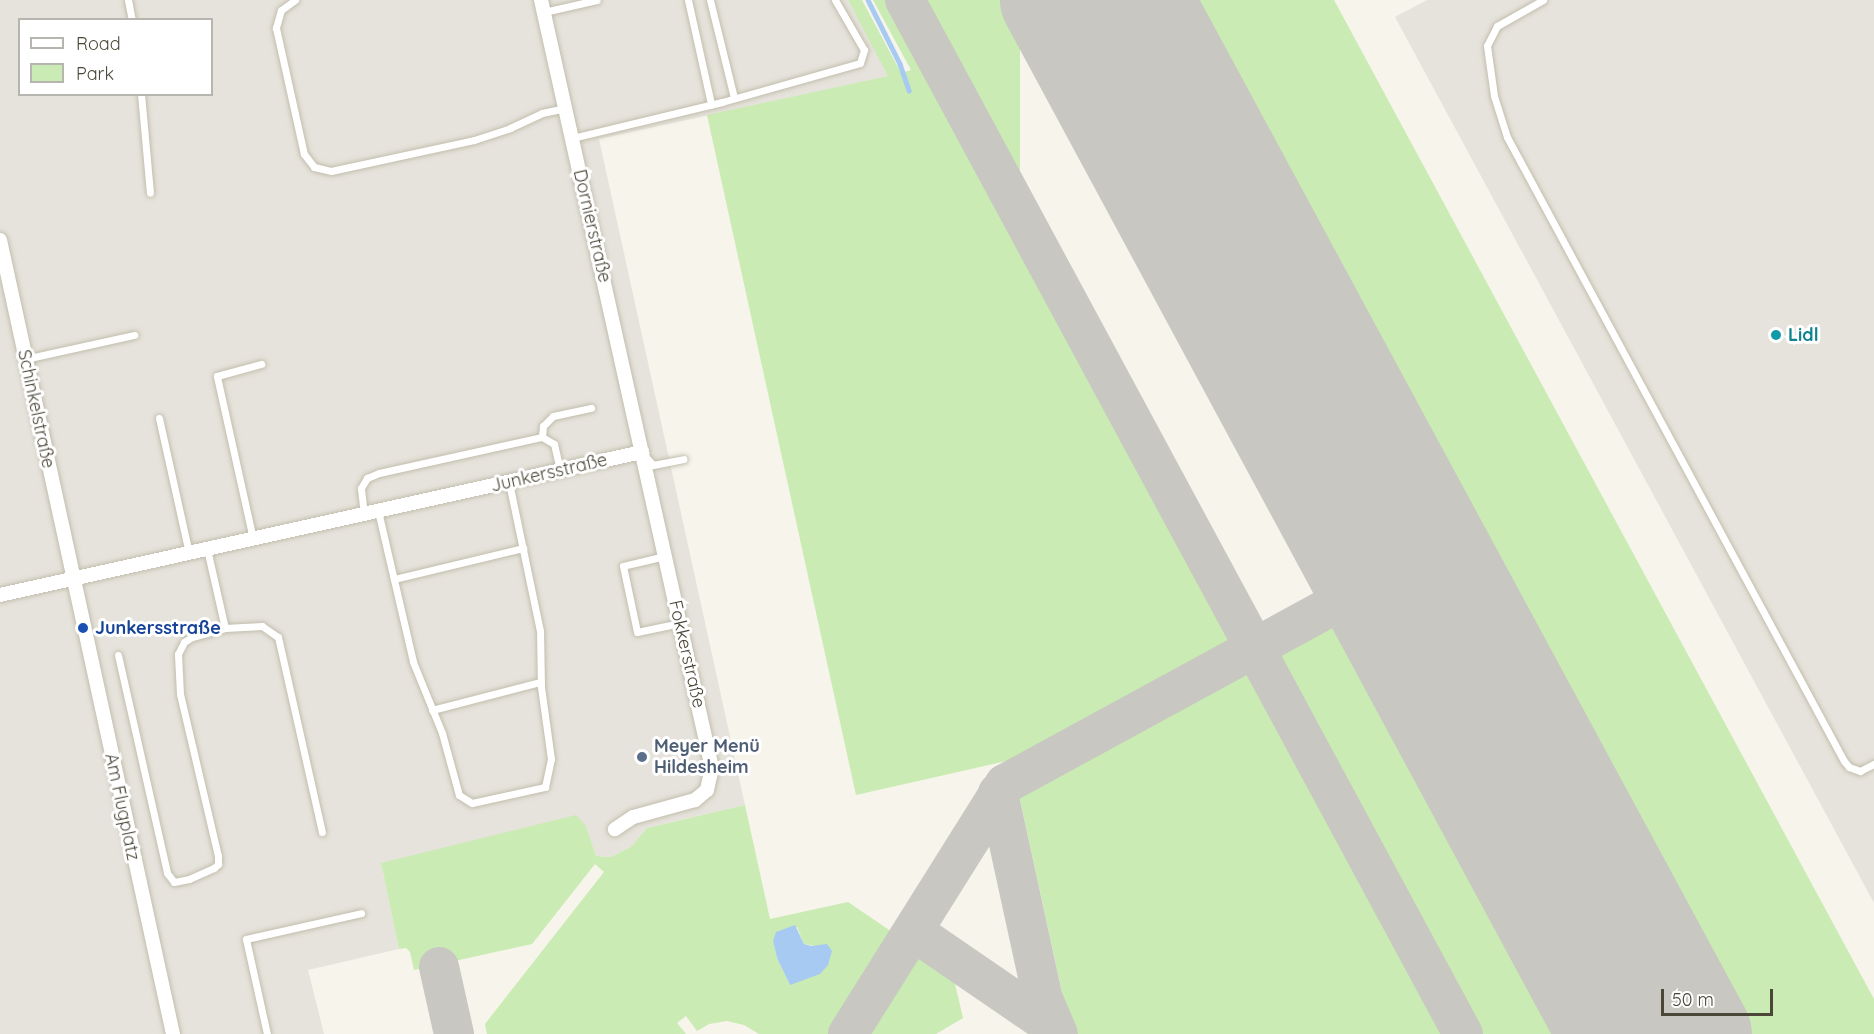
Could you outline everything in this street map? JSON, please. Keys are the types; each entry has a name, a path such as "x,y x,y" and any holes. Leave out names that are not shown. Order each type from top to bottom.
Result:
{"street":[{"name":"Dornierstraße","path":"543,6 642,452"},
{"name":"Schinkelstraße","path":"0,240 72,579"},
{"name":"Junkersstraße","path":"0,595 642,452"},
{"name":"Fokkerstraße","path":"615,830 633,817 695,800 704,794 710,784 712,768 642,452"},
{"name":"Am Flugplatz","path":"72,579 173,1034"}],"lane":[{"path":"128,0 132,18"},
{"path":"296,0 282,10 276,28 304,154 314,167 331,171 474,140 510,128 542,113 565,108"},
{"path":"543,6 597,0"},
{"path":"688,0 711,104"},
{"path":"710,0 734,98"},
{"path":"572,138 711,104 860,63 864,50 835,0"},
{"path":"1543,0 1497,26 1487,46 1494,96 1507,137 1844,761 1849,768 1860,771 1874,764"},
{"path":"141,96 150,193"},
{"path":"25,359 134,335"},
{"path":"253,538 218,376 261,364"},
{"path":"542,437 543,426 553,416 591,408"},
{"path":"159,418 189,553"},
{"path":"509,482 540,631 540,682 551,759 545,787 472,803 459,795 442,733 412,662 394,579 361,488 372,475 542,437 554,444 560,471"},
{"path":"642,452 653,465 683,459"},
{"path":"394,579 523,548"},
{"path":"207,549 225,628"},
{"path":"665,556 623,566 637,632 680,623"},
{"path":"118,654 167,873 174,882 189,879 218,864 180,694 178,654 184,642 192,637 225,628 262,626 278,637 322,832"},
{"path":"432,710 540,682"},
{"path":"267,1034 246,939 361,913"}],"shaded area":[{"path":"0,0 848,0 889,76 599,139 745,805 647,828 632,846 611,857 596,856 586,826 381,863 399,949 308,970 324,1034 0,1034"},
{"path":"1427,0 1874,0 1874,903 1395,17"}],"green space":[{"path":"848,0 862,0 901,73 911,70 873,0 892,0 1233,629 1229,642 1011,760 856,795 707,115 888,76"},
{"path":"918,0 1020,0 1020,713 918,713"},
{"path":"1080,0 1334,0 1874,999 1874,1034 1639,1034"},
{"path":"1352,614 1575,1034 1473,1034 1273,656"},
{"path":"1246,672 1256,675 1451,1034 1072,1034 1065,1025 1069,1024 1019,795"},
{"path":"745,805 770,919 848,902 898,936 836,1034 759,1034 744,1025 727,1021 709,1024 697,1031 686,1016 677,1023 686,1034 487,1034 485,1024 604,872 595,864 532,944 414,970 410,952 406,948 399,949 381,863 576,815 586,826 596,856 611,857 632,846 647,828","holes":["797,927 804,944 815,946 790,985 777,958 773,941"]},
{"path":"919,949 952,971 963,1018 936,1034 859,1034 911,952"}],"water":[{"path":"795,925 804,944 811,946 827,944 832,951 828,965 820,974 790,985 777,958 773,941 776,932"}],"waterway":[{"path":"868,0 900,64 909,90"}],"taxiway":[{"path":"905,0 1463,1034"},
{"path":"848,1034 1005,784 1439,547"},
{"path":"998,793 1043,999 1058,1034"},
{"path":"913,931 1053,1027"},
{"path":"439,967 454,1034"}],"runway":[{"path":"1050,0 1608,1034"},
{"path":"1143,0 1702,1034"}],"place":[{"name":"Lidl","path":"1776,335"},
{"name":"Junkersstraße","path":"83,628"},
{"name":"Meyer Menü Hildesheim","path":"642,757"}]}
